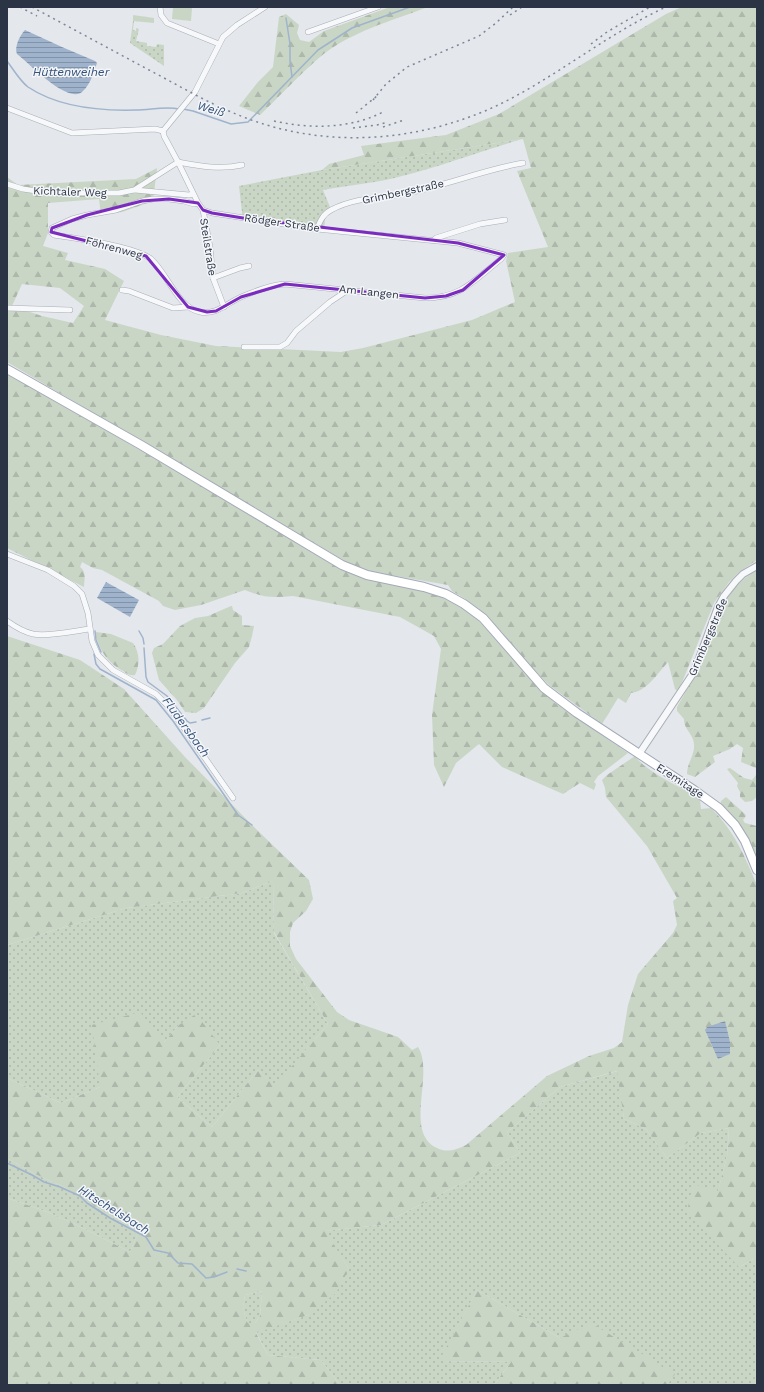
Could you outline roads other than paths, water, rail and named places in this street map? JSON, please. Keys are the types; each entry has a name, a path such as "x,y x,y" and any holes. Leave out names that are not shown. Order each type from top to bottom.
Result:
{"main road":[{"name":"Eremitage","path":"7,369 141,445 342,565 366,575 446,594 464,604 483,618 544,688 577,713 706,797 719,808 735,825 745,841 757,870"}],"street":[{"path":"160,7 160,15 167,23 219,44"},
{"path":"163,131 185,106 197,87 219,44 228,31 265,7"},
{"path":"308,32 378,7"},
{"path":"7,108 72,133 155,129 163,131"},
{"path":"163,131 164,136 202,210"},
{"path":"178,162 219,168 242,165"},
{"name":"Kichtaler Weg","path":"134,190 178,162"},
{"name":"Grimbergstraße","path":"317,228 320,219 330,210 342,205 359,200 415,192 523,163"},
{"name":"Kichtaler Weg","path":"7,184 23,189 50,193 110,194 134,190 189,195 193,194"},
{"name":"Föhrenweg","path":"188,307 157,266 146,256 125,248 54,235 51,232 52,228 72,219 116,210 142,201 169,199 194,204 198,203"},
{"name":"Rödger Straße","path":"202,210 212,213 317,228 458,243 504,255"},
{"name":"Steilstraße","path":"202,210 210,247 213,278 224,307"},
{"path":"434,240 436,238 480,224 504,220"},
{"name":"Am Langen","path":"224,307 241,296 276,285 291,285 425,298 446,296 463,290 504,255"},
{"path":"213,278 250,266"},
{"path":"122,290 129,291 173,308 188,307 200,312 207,312 216,311 224,307"},
{"path":"244,347 280,347 287,343 296,331 330,302 348,290"},
{"path":"7,308 70,310"},
{"path":"7,554 48,570 74,586 84,598 92,641 98,654 113,670 156,694 170,708 233,798"},
{"name":"Grimbergstraße","path":"639,754 694,672 718,607 724,596 743,574 757,566"},
{"path":"7,621 14,626 32,634 52,634 90,629"}],"water":[{"name":"Hüttenweiher","path":"25,30 97,63 90,82 83,91 77,94 68,93 59,88 39,74 17,54 16,48 18,41"},
{"path":"106,582 139,600 130,617 97,598"},
{"path":"725,1021 730,1042 730,1054 718,1059 705,1030 707,1027"}],"waterway":[{"name":"Weiß","path":"183,109 231,124 248,122 318,50 352,28 410,7"},
{"path":"286,18 290,44 292,77"},
{"name":"Weiß","path":"7,61 19,78 28,87 40,94 66,103 109,110 179,109"},
{"name":"Fludersbach","path":"95,631 96,640 101,652"},
{"path":"139,631 143,638 144,644"},
{"path":"144,648 146,677 148,682 167,696 187,721 190,723 196,722"},
{"name":"Fludersbach","path":"94,654 96,664 100,669 156,700 173,721 238,815 252,825"},
{"path":"202,720 210,718"},
{"name":"Hitschelsbach","path":"7,1163 44,1182 80,1196 87,1203 110,1218 146,1237 154,1250 168,1253 178,1263 192,1264 206,1278 214,1277 227,1272"},
{"path":"237,1269 246,1271"}],"railway":[{"path":"20,7 37,16"},
{"path":"32,7 192,93 236,114 268,125 300,133 332,137 365,138 398,135 431,129 494,107 538,84 622,30 666,7"},
{"path":"373,100 386,84 407,67 479,36 513,7"},
{"path":"510,15 522,7"},
{"path":"591,44 607,32 650,7"},
{"path":"356,113 377,96"},
{"path":"274,121 288,124 330,126 357,122 383,112"},
{"path":"383,127 404,120"},
{"path":"353,128 388,122"}]}
